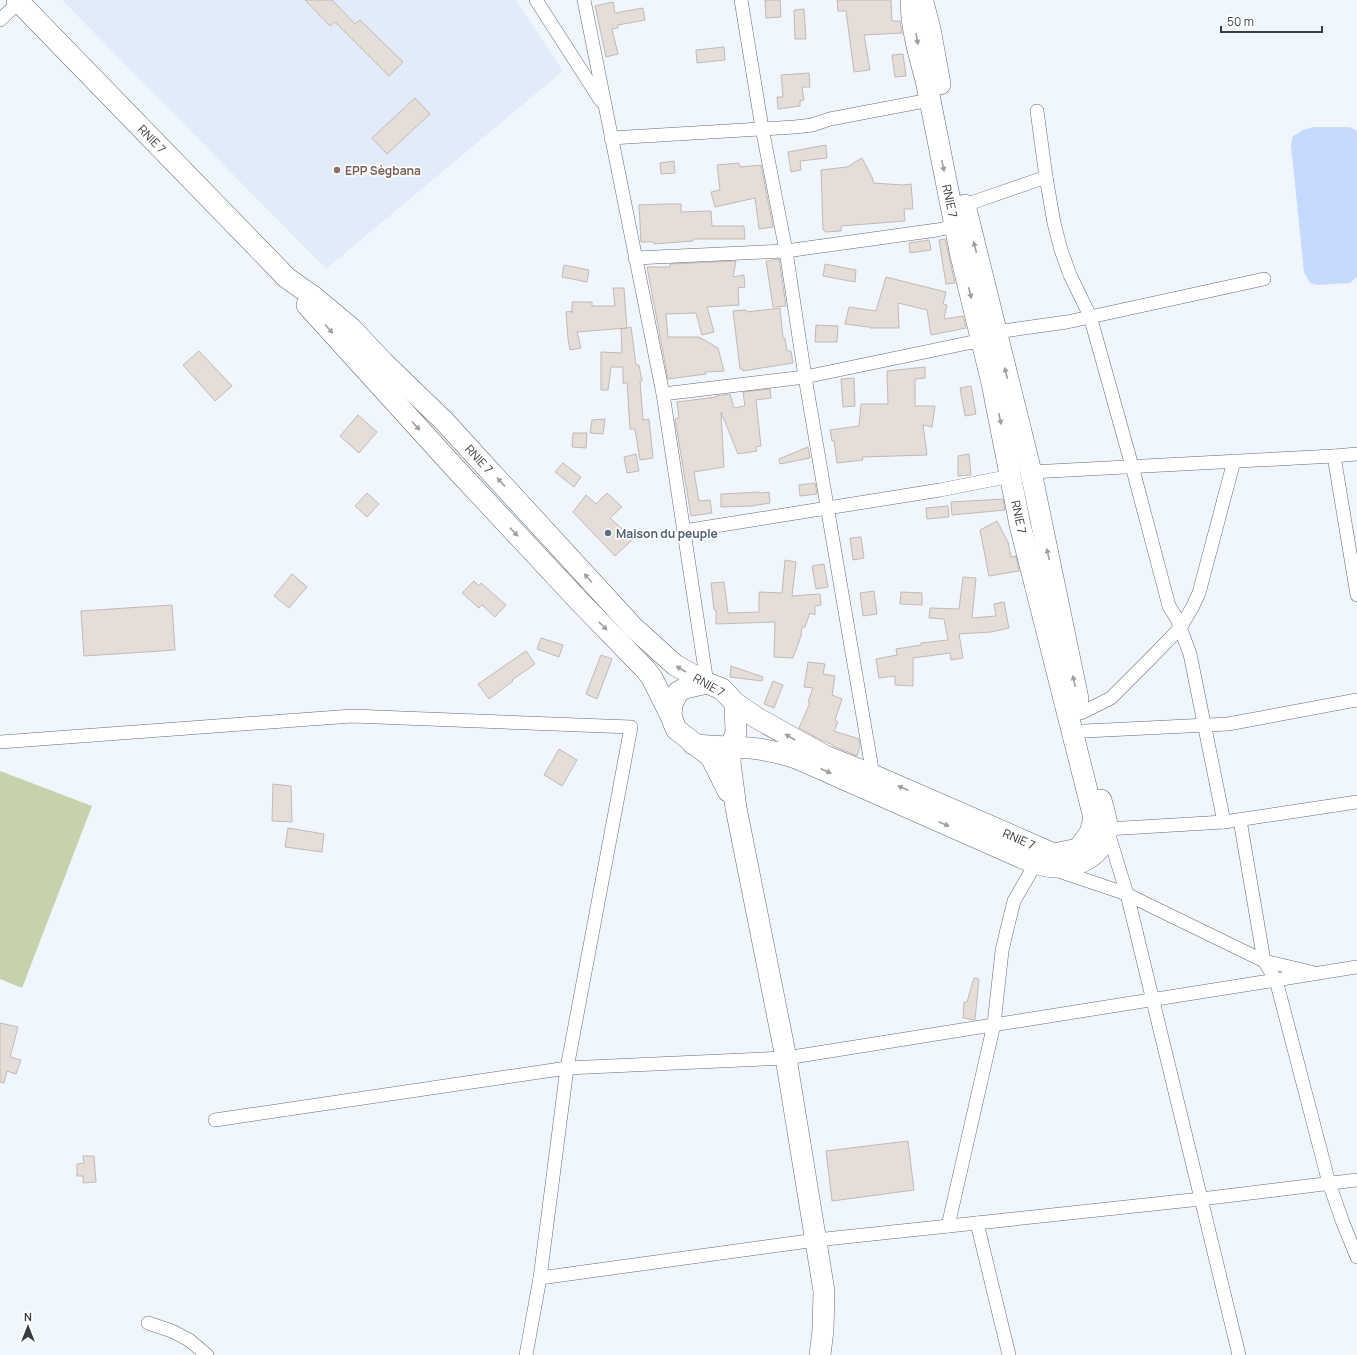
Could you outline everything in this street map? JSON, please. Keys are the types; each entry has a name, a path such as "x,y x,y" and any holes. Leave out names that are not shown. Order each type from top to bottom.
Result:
{"main road":[{"name":"RNIE 7","path":"911,0 911,9 920,58 930,100 955,226 1031,472 1107,829"},
{"name":"RNIE 7","path":"693,744 703,746 759,749 796,758 1054,861 1078,849 1090,833 1094,818 1020,525 992,383 989,336 930,29 922,0"},
{"name":"RNIE 7","path":"18,1 287,278 314,296 352,329 384,363 444,421 634,628 675,665 707,683 722,689 735,703 757,718 825,756 873,775 1054,861"},
{"name":"RNIE 7","path":"287,278 297,294 453,466 580,602 646,670 652,678 671,716"},
{"path":"707,683 685,688 678,692 672,704 671,716 676,729 711,757 736,808"},
{"path":"735,703 736,732 731,747 730,763 736,808 786,1058 824,1291 823,1330 820,1355"},
{"path":"1054,861 1093,857 1103,844 1107,829"}],"street":[{"path":"536,0 605,108"},
{"path":"584,0 635,258 664,394 707,683"},
{"path":"740,0 762,128 786,251 805,377 873,775"},
{"path":"0,20 18,1"},
{"path":"611,138 812,125 830,119 930,100"},
{"path":"1037,111 1046,177 1054,223 1061,250 1070,275 1090,316 1169,606 1180,628 1190,654 1224,822"},
{"path":"964,205 1046,177"},
{"path":"635,258 786,251 937,230 955,226"},
{"path":"664,394 805,377 968,343 989,336 1066,322 1264,279"},
{"path":"1031,472 1357,454"},
{"path":"1334,456 1357,594"},
{"path":"1083,722 1111,698 1180,628 1192,608 1199,593 1234,461"},
{"path":"684,531 940,490 1011,476"},
{"path":"1083,722 1204,726 1228,724 1357,700"},
{"path":"0,742 352,716 631,727 567,1068 540,1278 526,1355"},
{"path":"1239,1355 1127,894 1107,829 1224,822 1357,802"},
{"path":"1240,820 1264,961 1276,980 1329,1183 1357,1257"},
{"path":"1054,861 1127,894"},
{"path":"948,1226 994,1024 1002,951 1007,929 1014,901 1033,868 1054,861 1127,894 1264,961 1317,974"},
{"path":"215,1120 567,1068 786,1058 1357,967"},
{"path":"540,1278 816,1240 1202,1199 1357,1180"},
{"path":"977,1223 1009,1355"},
{"path":"148,1323 172,1331 189,1340 207,1355"}],"shaded area":[{"name":"EPP Sègbana","path":"62,0 516,0 563,71 326,269"}],"green space":[{"path":"0,771 92,806 22,988 0,979"}],"water":[{"path":"1314,127 1350,127 1357,131 1357,277 1350,283 1318,285 1310,283 1304,272 1291,145 1293,136 1303,130"}],"building":[{"path":"305,0 332,0 355,24 360,20 403,62 389,76 335,22 330,26"},
{"path":"765,0 780,0 781,17 766,18"},
{"path":"837,0 891,0 892,21 900,21 902,33 864,35 870,70 854,72 846,11 838,11"},
{"path":"613,2 615,13 643,8 645,20 618,25 618,28 612,29 618,54 606,57 595,6"},
{"path":"804,9 806,39 795,39 794,10"},
{"path":"724,47 725,60 697,63 696,50"},
{"path":"903,54 906,76 895,77 892,55"},
{"path":"809,73 810,87 802,87 804,100 800,101 800,106 778,109 777,97 783,97 781,75"},
{"path":"415,98 430,114 387,154 372,138"},
{"path":"826,145 827,158 800,161 801,170 791,172 788,152"},
{"path":"862,158 873,179 873,183 903,185 911,184 913,209 904,209 905,221 841,226 841,231 825,232 825,230 823,230 821,170 847,167"},
{"path":"674,161 675,173 661,174 660,163"},
{"path":"739,163 740,167 761,165 773,227 759,229 755,198 715,207 711,192 720,190 717,165"},
{"path":"681,204 681,212 711,211 712,226 744,226 745,239 693,239 693,241 654,244 654,242 641,242 639,205"},
{"path":"945,239 955,283 946,284 939,240"},
{"path":"929,240 931,250 910,253 909,243"},
{"path":"779,259 786,306 773,307 766,261"},
{"path":"736,261 733,277 744,275 745,287 738,288 739,305 707,307 714,332 702,335 696,313 666,314 668,337 699,337 718,348 724,371 705,372 706,374 668,379 647,267 670,267 670,264"},
{"path":"825,264 856,270 855,282 823,276"},
{"path":"564,265 589,270 587,282 562,277"},
{"path":"886,277 946,292 943,304 947,305 944,319 963,316 966,328 931,335 927,310 898,303 899,328 870,328 845,324 849,307 876,311"},
{"path":"613,288 624,288 627,328 577,332 581,348 570,350 566,312 572,311 572,302 592,302 592,306 615,306"},
{"path":"780,308 783,338 785,338 787,351 791,351 793,363 743,371 743,369 740,369 733,311 746,310 747,312"},
{"path":"816,325 838,326 837,342 815,342"},
{"path":"631,327 636,365 639,365 642,381 640,381 643,420 649,419 653,458 640,460 635,429 630,429 627,382 623,384 623,367 611,367 608,390 601,390 601,352 622,353 621,329"},
{"path":"199,351 232,386 215,401 183,365"},
{"path":"925,367 925,378 915,379 915,406 935,406 932,427 923,425 927,455 862,457 863,460 837,463 834,440 832,441 830,430 859,426 861,404 888,404 887,371"},
{"path":"854,378 855,406 843,407 841,379"},
{"path":"971,386 976,414 965,416 960,388"},
{"path":"770,389 771,398 756,400 761,446 756,447 757,451 738,454 721,412 724,467 694,472 699,501 710,500 712,513 691,516 675,419 679,418 677,402 730,394 734,408 745,406 743,392"},
{"path":"358,415 377,432 359,453 340,436"},
{"path":"605,419 603,434 590,433 592,420"},
{"path":"573,433 587,433 586,448 572,447"},
{"path":"808,447 810,458 780,464 779,459"},
{"path":"636,454 639,471 627,473 624,457"},
{"path":"969,454 971,475 958,476 958,456"},
{"path":"563,463 581,477 574,487 555,472"},
{"path":"815,483 817,494 800,496 799,485"},
{"path":"769,492 770,503 752,506 721,507 721,494"},
{"path":"367,493 379,504 367,517 355,506"},
{"path":"607,493 622,507 610,518 633,539 615,556 573,512 586,495 596,504"},
{"path":"1003,499 1005,510 952,515 951,502"},
{"path":"948,506 949,517 927,519 926,508"},
{"path":"997,521 1008,542 1011,557 1016,556 1019,571 989,576 980,530"},
{"path":"861,537 864,558 853,560 850,538"},
{"path":"785,560 796,562 792,596 820,594 821,605 815,606 815,615 810,613 805,627 802,627 801,636 793,658 774,657 775,622 716,624 716,610 714,610 711,583 724,582 728,613 759,612 759,592 782,593"},
{"path":"824,564 828,587 816,589 812,566"},
{"path":"292,574 307,587 289,608 274,596"},
{"path":"963,577 976,578 972,618 996,616 994,604 1004,602 1009,628 991,632 959,634 963,658 951,660 950,653 913,658 913,686 895,685 895,676 879,678 876,659 897,655 896,649 921,645 921,643 948,640 944,619 929,618 930,608 959,609"},
{"path":"474,581 479,586 481,583 506,605 495,617 482,605 479,608 462,593"},
{"path":"874,591 877,614 863,616 860,593"},
{"path":"901,592 922,593 922,605 900,604"},
{"path":"172,605 175,650 84,656 81,611"},
{"path":"541,638 563,645 559,657 537,649"},
{"path":"526,651 535,664 489,699 478,684"},
{"path":"601,655 612,659 597,699 586,694"},
{"path":"808,662 825,664 823,674 835,676 832,695 842,699 835,720 838,722 834,731 859,739 860,746 857,756 833,746 799,728 810,703 808,702 813,688 804,687"},
{"path":"731,666 763,677 762,681 730,677"},
{"path":"773,681 783,685 774,708 764,704"},
{"path":"559,749 577,760 562,786 544,775"},
{"path":"273,784 291,786 292,822 272,821"},
{"path":"288,828 324,834 322,852 285,847"},
{"path":"974,978 979,979 975,1020 963,1018 964,1002 967,1002"},
{"path":"0,1023 18,1027 10,1057 21,1060 16,1074 7,1071 4,1083 0,1082"},
{"path":"908,1141 914,1190 832,1201 826,1151"},
{"path":"83,1156 94,1156 96,1182 83,1183 83,1176 77,1176 77,1164 84,1163"}],"place":[{"name":"EPP Sègbana","path":"337,170"},
{"name":"Maison du peuple","path":"608,533"}]}
